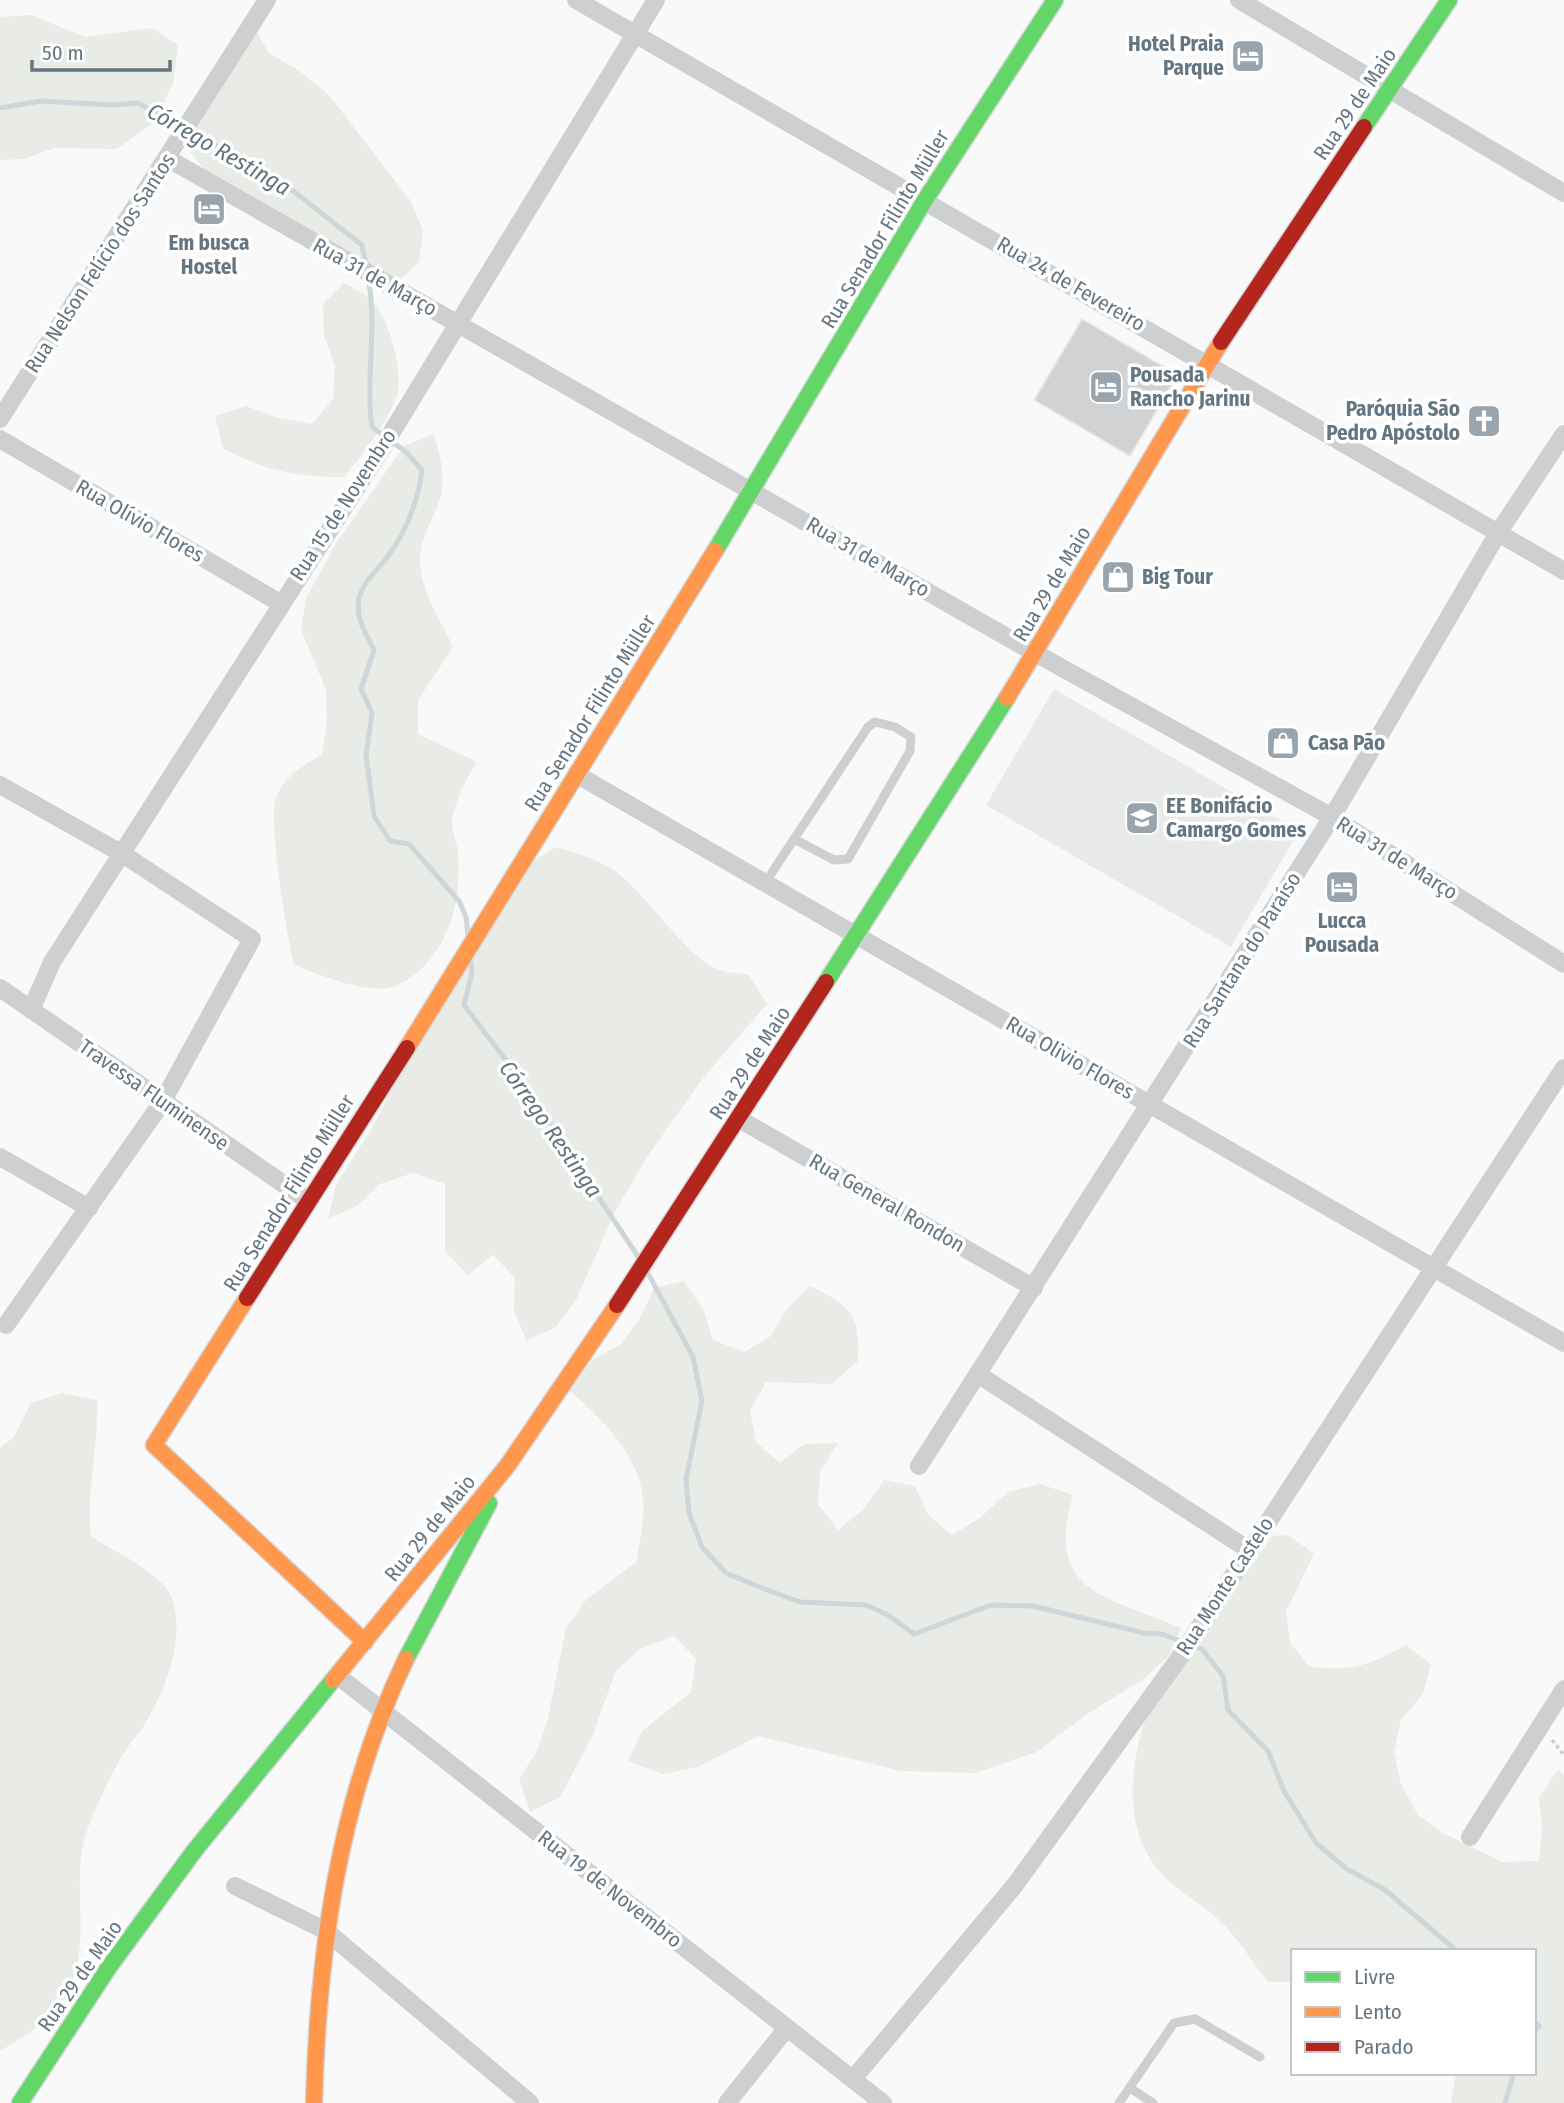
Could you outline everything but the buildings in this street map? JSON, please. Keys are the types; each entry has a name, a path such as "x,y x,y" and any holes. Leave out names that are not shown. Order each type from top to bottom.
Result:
{"street":[{"name":"Rua Nelson Felício dos Santos","path":"0,419 267,0"},
{"name":"Rua 24 de Fevereiro","path":"576,0 1564,571"},
{"name":"Rua 15 de Novembro","path":"31,1010 52,962 280,603 379,453 633,33 656,0"},
{"name":"Rua Senador Filinto Müller","path":"365,1642 154,1445 479,934 752,491 925,200 1055,0"},
{"path":"1239,0 1564,192"},
{"name":"Rua 29 de Maio","path":"20,2103 109,1967 195,1850 508,1465 661,1242 1035,653 1208,363 1449,0"},
{"name":"Rua 31 de Março","path":"167,158 1035,653 1332,817 1564,964"},
{"name":"Rua Santana do Paraíso","path":"919,1466 1332,817 1499,533 1564,434"},
{"name":"Rua Olívio Flores","path":"0,439 280,603"},
{"name":"Rua Olivio Flores","path":"576,774 1564,1343"},
{"path":"0,785 121,853 252,939 163,1101 6,1325"},
{"name":"Travessa Fluminense","path":"0,988 308,1201"},
{"name":"Rua Monte Castelo","path":"853,2080 1015,1885 1180,1657 1564,1068"},
{"name":"Rua General Rondon","path":"739,1119 1034,1288"},
{"path":"0,1157 89,1208"},
{"path":"979,1375 1249,1550"},
{"path":"314,2103 315,2021 326,1931 355,1789 382,1711 508,1465"},
{"name":"Rua 19 de Novembro","path":"338,1676 883,2103"},
{"path":"1470,1837 1564,1689"},
{"path":"235,1886 326,1931 530,2103"},
{"path":"727,2103 787,2028"}],"lane":[{"path":"765,883 794,839 868,727 876,722 895,727 911,737 910,751 848,859 834,860 794,839"},
{"path":"1119,2103 1174,2023 1183,2020 1195,2019 1260,2057"},
{"path":"1130,2088 1153,2103"}],"shaded area":[{"path":"31,15 85,37 152,28 178,45 173,84 153,123 117,149 54,148 24,159 0,160 0,17"},
{"path":"256,31 269,53 298,70 328,94 410,200 423,230 419,262 394,286 210,176 189,151 197,120"},
{"path":"344,283 365,295 378,308 389,331 397,360 397,396 381,428 366,449 344,477 311,476 281,471 252,462 223,448 215,416 246,406 278,418 312,424 333,399 335,366 324,336 323,304"},
{"path":"434,434 441,466 442,490 424,537 420,553 421,573 427,595 453,647 418,700 418,734 477,762 458,797 453,813 452,829 458,852 459,876 453,915 440,946 419,971 407,980 392,987 370,988 328,978 294,964 279,880 274,811 276,798 284,783 308,762 322,754 327,722 326,690 301,630 306,598 337,542 404,446"},
{"name":"EE Bonifácio Camargo Gomes","path":"1054,689 1299,831 1231,947 986,805"},
{"path":"556,847 590,858 613,870 631,885 705,962 717,969 749,975 767,1004 703,1078 647,1157 616,1210 576,1300 555,1328 526,1340 514,1310 515,1278 493,1255 468,1275 445,1251 445,1184 413,1173 380,1184 357,1206 328,1219 336,1185 372,1128 402,1069 530,863"},
{"path":"684,1281 703,1309 713,1340 744,1352 771,1336 787,1309 810,1286 844,1306 855,1322 858,1361 832,1384 766,1382 750,1411 756,1442 780,1463 804,1444 838,1443 820,1472 818,1504 838,1530 863,1510 884,1480 915,1486 928,1515 952,1535 981,1517 1008,1492 1040,1484 1073,1495 1066,1528 1067,1553 1075,1573 1089,1587 1107,1598 1181,1628 1169,1656 1142,1680 1089,1713 1037,1752 975,1773 901,1771 758,1736 698,1767 663,1774 628,1761 642,1731 691,1692 696,1659 674,1636 640,1649 615,1672 593,1735 560,1797 530,1812 519,1779 536,1753 547,1723 566,1628 585,1601 636,1562 643,1522 643,1497 639,1480 625,1450 591,1410 566,1388 594,1359 621,1344 640,1318 654,1288"},
{"path":"62,1393 97,1400 90,1501 91,1536 136,1563 166,1588 175,1612 175,1647 159,1698 114,1770 89,1825 80,1867 79,1956 74,1977 65,1997 45,2021 0,2051 0,1448 14,1437 31,1403"},
{"path":"1289,1535 1314,1554 1286,1611 1290,1643 1310,1667 1338,1668 1360,1665 1406,1645 1431,1664 1423,1694 1401,1720 1394,1752 1401,1784 1418,1815 1443,1833 1502,1862 1539,1861 1542,1830 1539,1797 1558,1770 1564,1775 1564,2103 1451,2103 1456,2075 1536,2075 1536,1949 1291,1949 1291,1982 1268,1982 1231,1932 1170,1882 1154,1865 1143,1846 1133,1804 1133,1782 1135,1760 1146,1716 1272,1536"}],"waterway":[{"name":"Córrego Restinga","path":"0,108 40,101 113,105 138,103 279,180 362,245 366,265"},
{"name":"Córrego Restinga","path":"368,278 372,315 372,427 406,452 422,470 418,493 407,525 389,555 364,586 358,606 360,619 374,650 361,689 372,713 366,755 374,816 390,841 409,844 459,901 466,917 468,936"},
{"name":"Córrego Restinga","path":"471,963 472,973 464,1005 508,1063 523,1092 546,1118 641,1261"},
{"name":"Córrego Restinga","path":"649,1275 693,1357 702,1401 686,1479 689,1513 702,1547 726,1573 800,1602 866,1605 888,1615 914,1634 991,1605 1033,1606 1144,1633 1162,1634 1202,1649 1223,1676 1228,1710 1268,1751 1284,1791 1316,1843 1347,1869 1385,1890 1455,1949"},
{"name":"Córrego Restinga","path":"1536,2023 1539,2026 1536,2030"},
{"name":"Córrego Restinga","path":"1505,2103 1513,2075"}],"traffic: fast":[{"path":"715,551 925,200 1055,0"},
{"path":"1364,127 1449,0"},
{"path":"826,982 1007,698"},
{"path":"406,1659 489,1503"},
{"path":"20,2103 109,1967 195,1850 333,1680"}],"traffic: slow":[{"path":"1007,698 1221,342"},
{"path":"407,1048 715,551"},
{"path":"247,1298 154,1445 365,1642"},
{"path":"333,1680 508,1465 617,1305"},
{"path":"314,2103 321,1988 336,1876 364,1766 406,1659"}],"traffic: jam":[{"path":"1221,342 1364,127"},
{"path":"617,1305 826,982"},
{"path":"247,1298 407,1048"}],"place":[{"name":"Hotel Praia Parque","path":"1248,56"},
{"name":"Em busca Hostel","path":"209,209"},
{"name":"Pousada Rancho Jarinu","path":"1106,387"},
{"name":"Paróquia São Pedro Apóstolo","path":"1484,421"},
{"name":"Big Tour","path":"1118,577"},
{"name":"Casa Pão","path":"1283,743"},
{"name":"EE Bonifácio Camargo Gomes","path":"1142,818"},
{"name":"Lucca Pousada","path":"1342,887"}]}
